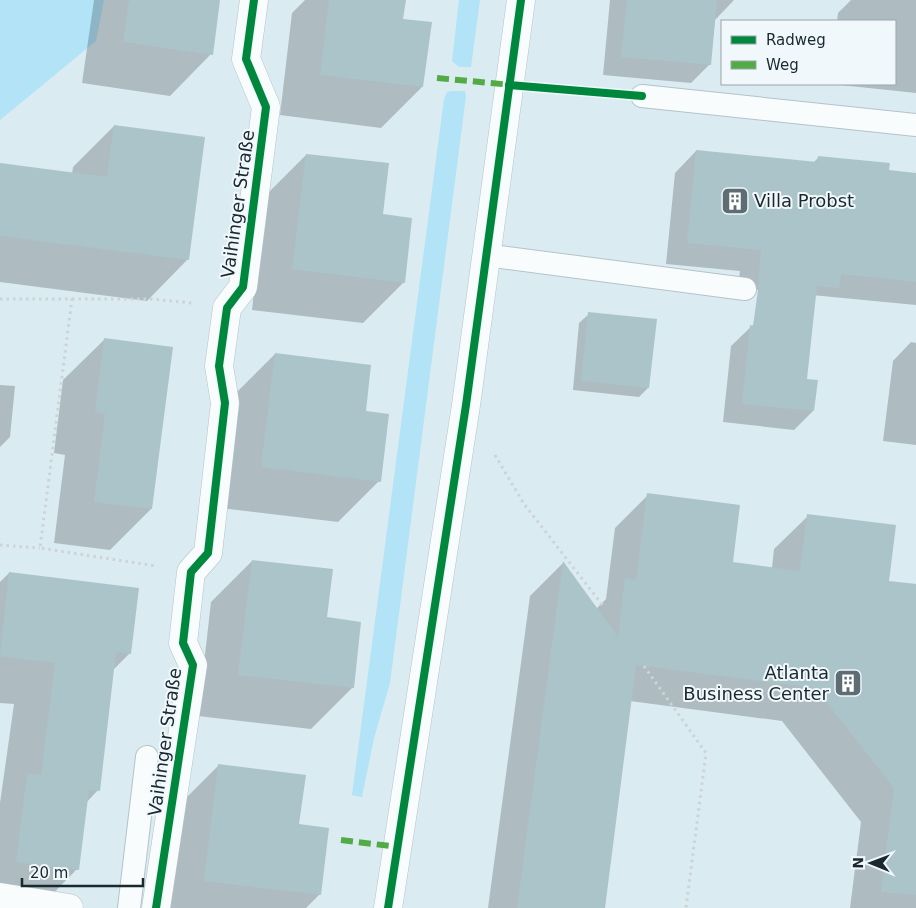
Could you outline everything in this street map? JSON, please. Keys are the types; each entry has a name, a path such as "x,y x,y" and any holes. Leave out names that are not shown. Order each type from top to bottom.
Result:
{"street":[{"name":"Vaihinger Straße","path":"156,908 192,664 184,643 192,572 208,553 225,403 219,366 220,356 227,308 243,287 266,107 246,59 254,0"},
{"path":"388,908 466,405 520,0"},
{"path":"10,901 69,908"}],"lane":[{"path":"642,96 916,125"},
{"path":"486,256 745,289"},
{"path":"130,908 147,757"}],"path":[{"path":"0,298 150,298 190,303"},
{"path":"40,548 72,299"},
{"path":"466,405 524,504 604,607"},
{"path":"0,545 40,548 192,572"},
{"path":"644,666 706,753 686,908"}],"shaded area":[{"path":"0,0 104,0 96,41 0,120"},
{"path":"459,0 480,0 471,67 459,67 452,61"},
{"path":"465,91 466,96 390,683 374,738 362,797 352,795 444,99 447,92"}],"building":[{"path":"129,0 220,0 213,55 123,42"},
{"path":"329,0 406,0 403,19 432,22 423,87 320,75"},
{"path":"627,0 717,0 711,65 621,57"},
{"path":"114,125 205,137 189,260 0,236 0,163 107,177"},
{"path":"696,150 817,162 818,156 890,163 889,170 916,173 916,282 841,274 839,288 817,286 807,379 818,380 814,411 742,404 750,325 753,326 758,290 761,250 687,243"},
{"path":"306,154 389,163 383,214 412,218 405,283 292,269"},
{"path":"588,312 657,319 649,388 581,381"},
{"path":"104,338 173,347 152,509 94,502 105,414 95,412"},
{"path":"275,353 371,365 366,411 389,414 381,482 261,467"},
{"name":"Atlanta Business Center","path":"647,493 740,505 733,562 800,571 807,514 896,525 889,581 916,584 916,895 881,892 894,788 815,688 636,665 605,908 517,908 563,561 618,637 625,578 636,580"},
{"path":"252,560 333,569 327,617 361,622 354,688 238,675"},
{"path":"9,572 139,588 131,654 116,652 100,791 89,790 79,870 16,862 27,774 41,775 55,663 0,656"},
{"path":"218,764 306,775 299,824 329,828 321,895 204,881"}],"marked path":[{"path":"437,78 512,85"},
{"path":"341,840 398,847"}],"cycle path":[{"path":"156,908 193,665 183,643 191,572 208,553 225,403 219,366 227,308 243,287 266,107 246,59 254,0"},
{"path":"388,908 466,405 521,0"},
{"path":"509,85 642,96"}],"place":[{"name":"Villa Probst","path":"735,201"},
{"name":"Atlanta Business Center","path":"848,683"}]}
